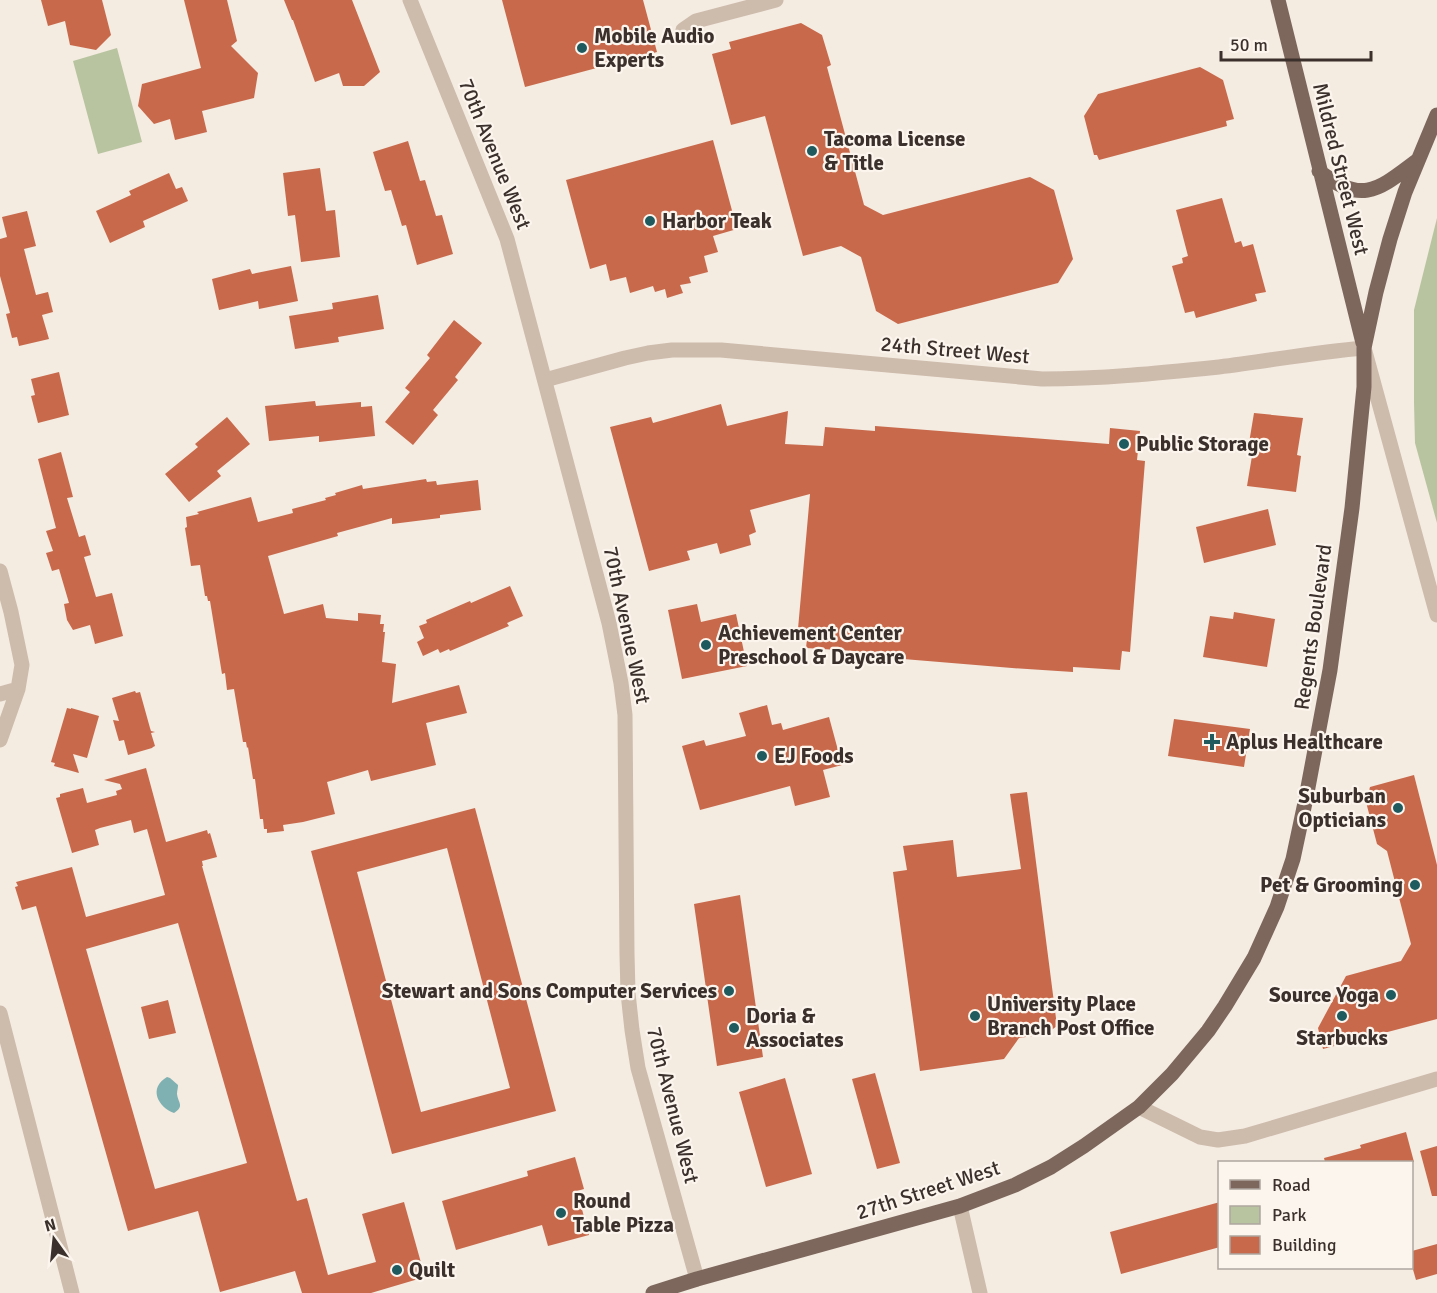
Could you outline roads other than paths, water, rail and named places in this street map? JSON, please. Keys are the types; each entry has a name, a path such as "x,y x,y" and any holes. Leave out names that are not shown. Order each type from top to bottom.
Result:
{"main road":[{"name":"Mildred Street West","path":"1278,0 1364,348"},
{"name":"Regents Boulevard","path":"1139,1107 1172,1074 1226,1006 1254,958 1277,907 1293,859 1332,659 1352,508 1364,387 1364,348 1386,255 1406,192 1437,115"},
{"path":"1319,171 1343,187 1369,190 1385,184 1418,160"},
{"name":"27th Street West","path":"653,1293 960,1206 1015,1185 1051,1167 1139,1107"}],"street":[{"name":"70th Avenue West","path":"410,0 507,238 609,623 625,715 627,974 632,1030 638,1068 697,1279"},
{"path":"682,30 696,21 776,0"},
{"name":"24th Street West","path":"545,380 625,358 672,350 721,350 1042,379 1095,379 1364,348"},
{"path":"1364,348 1437,615"},
{"path":"0,571 22,665 18,689 0,740"},
{"path":"0,694 18,689"},
{"path":"0,1013 72,1293"},
{"path":"1139,1107 1200,1137 1218,1140 1245,1136 1437,1079"},
{"path":"960,1206 980,1293"}],"water":[{"path":"167,1077 178,1085 177,1094 180,1106 174,1113 163,1106 157,1097 158,1086"}],"place":[{"name":"Mobile Audio Experts","path":"582,48"},
{"name":"Tacoma License & Title","path":"812,151"},
{"name":"Harbor Teak","path":"650,221"},
{"name":"Public Storage","path":"1124,444"},
{"name":"Achievement Center Preschool & Daycare","path":"706,645"},
{"name":"Aplus Healthcare","path":"1212,742"},
{"name":"EJ Foods","path":"762,756"},
{"name":"Suburban Opticians","path":"1398,808"},
{"name":"Pet & Grooming","path":"1415,885"},
{"name":"Stewart and Sons Computer Services","path":"729,991"},
{"name":"Source Yoga","path":"1391,995"},
{"name":"University Place Branch Post Office","path":"975,1016"},
{"name":"Starbucks","path":"1342,1016"},
{"name":"Doria & Associates","path":"734,1028"},
{"name":"Round Table Pizza","path":"561,1213"},
{"name":"Quilt","path":"397,1270"}]}
